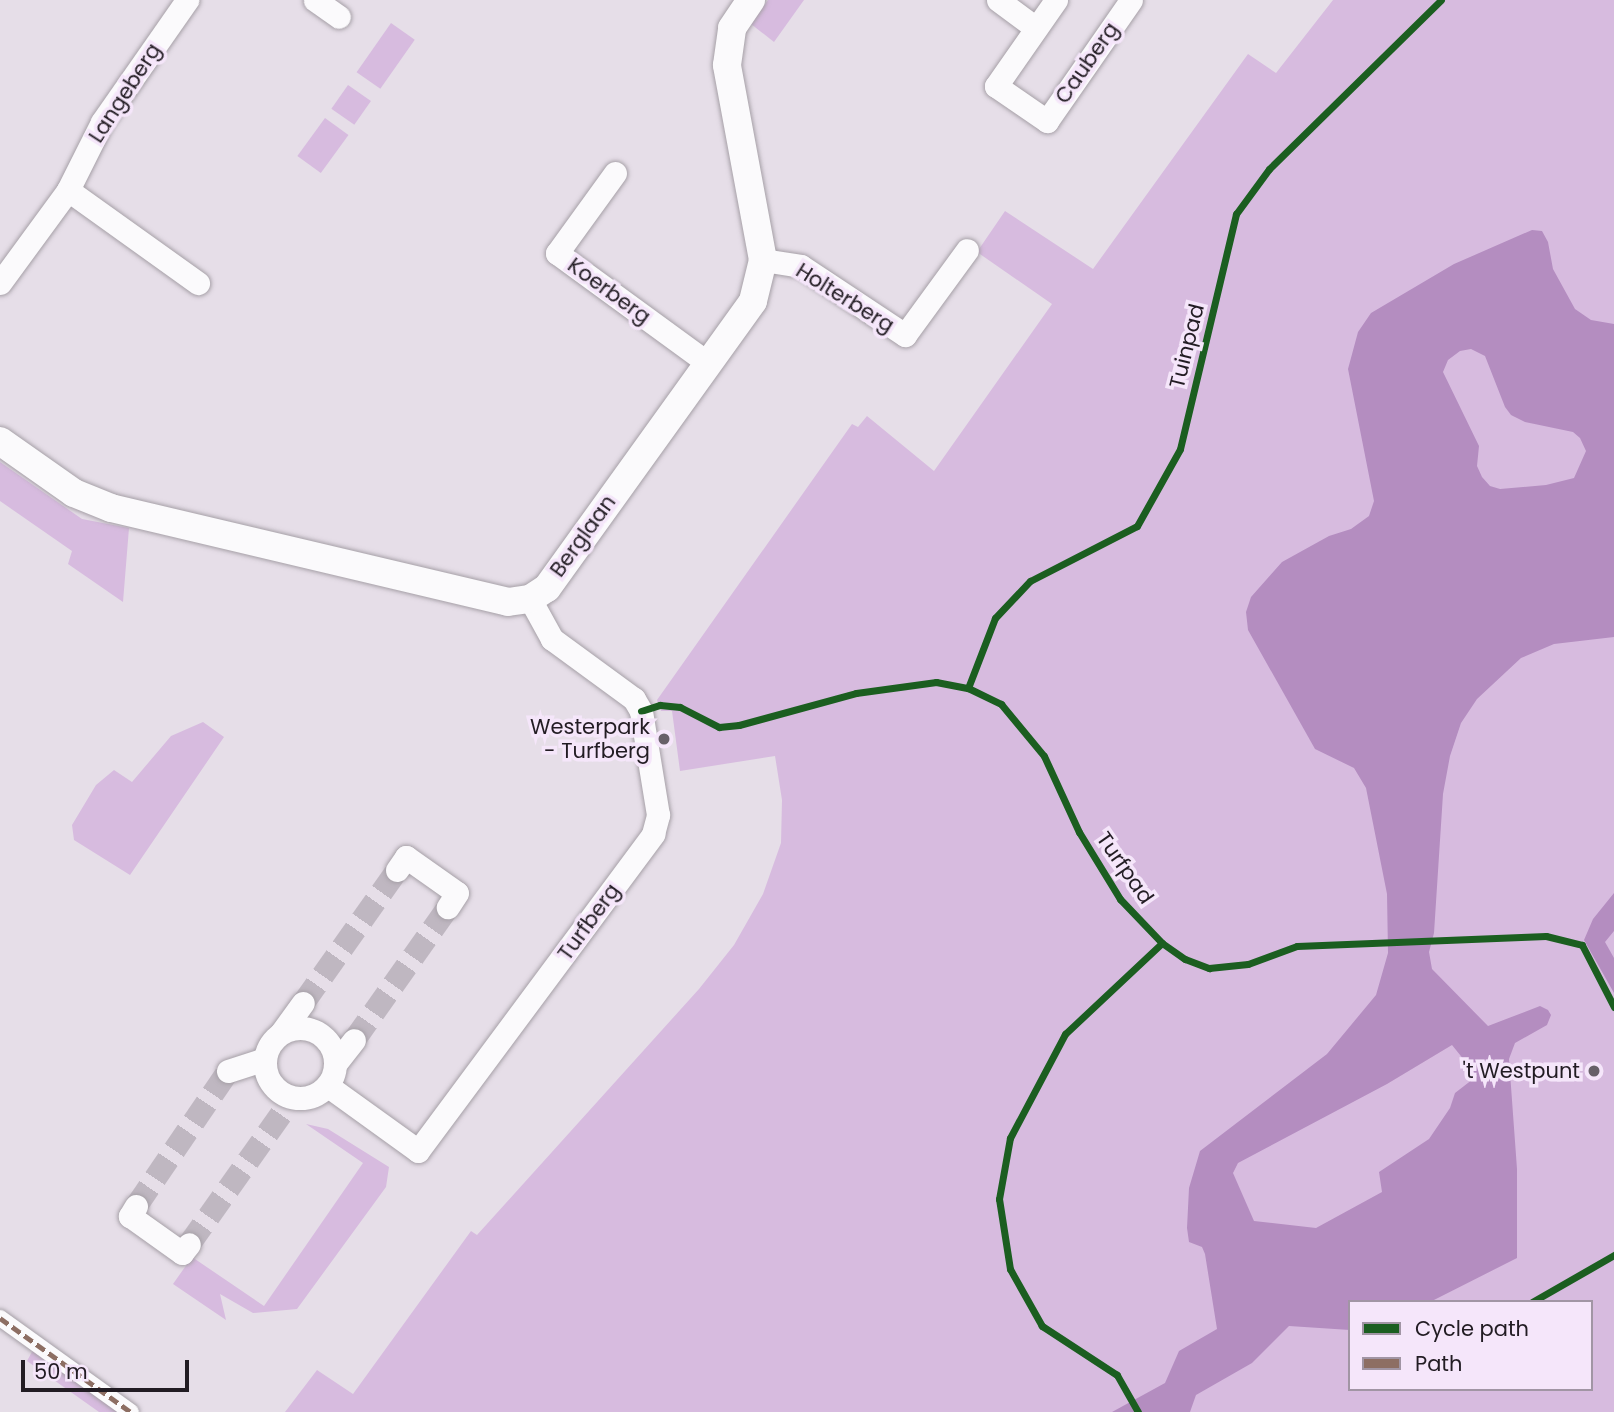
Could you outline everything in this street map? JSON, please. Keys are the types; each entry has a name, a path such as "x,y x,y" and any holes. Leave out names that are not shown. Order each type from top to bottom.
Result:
{"street":[{"name":"Langeberg","path":"0,283 68,190 102,122 187,0"},
{"path":"315,0 339,17"},
{"name":"Berglaan","path":"530,599 547,588 753,301 762,260 727,65 732,29 751,0"},
{"path":"998,0 1037,28"},
{"name":"Cauberg","path":"1056,0 996,86 1047,121 1131,0"},
{"name":"Koerberg","path":"615,173 557,253 708,363"},
{"path":"68,190 198,283"},
{"name":"Holterberg","path":"762,260 801,266 905,335 967,250"},
{"path":"0,441 74,493 111,508 508,602 530,599"},
{"name":"Turfberg","path":"328,1086 418,1151 653,834 659,815 641,711 634,699 552,639 530,599"},
{"path":"397,870 406,857 457,893 448,906"},
{"path":"303,1003 273,1041 265,1059 269,1080 288,1105 313,1096 328,1086 336,1063 354,1040"},
{"path":"281,1033 302,1028 313,1030 329,1043 336,1063"},
{"path":"228,1072 265,1059"},
{"path":"136,1206 130,1216 182,1253 189,1244"},
{"path":"0,1318 131,1412"}],"shaded area":[{"path":"768,0 804,0 774,42 751,24"},
{"path":"1333,0 1614,0 1614,1412 285,1412 317,1370 353,1394 471,1231 477,1235 699,989 734,945 763,894 781,843 782,800 775,756 680,771 672,711 661,711 657,700 852,424 858,427 867,416 934,471 1052,304 977,252 1005,211 1093,269 1248,54 1276,73"},
{"path":"391,23 415,40 380,89 357,72"},
{"path":"348,85 371,101 354,125 331,109"},
{"path":"325,118 348,135 321,173 297,156"},
{"path":"1532,230 1542,231 1548,242 1553,269 1575,309 1591,320 1614,324 1614,637 1554,644 1521,658 1477,699 1461,723 1450,756 1443,794 1434,933 1429,952 1432,969 1488,1026 1540,1006 1551,1015 1547,1025 1515,1043 1509,1059 1517,1169 1517,1258 1434,1300 1348,1300 1348,1330 1289,1326 1252,1363 1196,1395 1190,1412 1112,1412 1165,1383 1179,1351 1217,1329 1205,1254 1202,1247 1189,1242 1187,1228 1189,1188 1200,1151 1327,1054 1376,995 1388,953 1387,894 1366,788 1354,768 1315,749 1248,630 1246,612 1251,597 1282,562 1329,536 1351,529 1369,516 1374,501 1348,369 1358,332 1371,313 1454,264","holes":["1471,349 1485,356 1505,407 1511,415 1525,422 1573,432 1580,438 1586,451 1574,478 1546,485 1500,489 1490,486 1482,477 1477,466 1479,446 1443,372 1448,360 1460,351","1452,1045 1477,1076 1455,1093 1450,1108 1429,1139 1379,1172 1382,1192 1316,1228 1254,1221 1233,1173 1238,1163 1387,1084"]},
{"path":"0,462 82,519 129,528 123,602 68,564 72,551 0,501"},
{"path":"203,722 224,737 130,875 74,840 72,825 96,785 114,770 132,782 171,736"},
{"path":"1614,893 1614,931 1605,942 1614,958 1614,993 1584,940 1593,919"},
{"path":"306,1124 328,1129 389,1167 386,1187 297,1309 253,1313 220,1294 226,1320 173,1284 192,1257 264,1306 363,1163"},
{"path":"33,1350 119,1412 99,1412 27,1361"}],"tunnel":[{"path":"303,1003 397,870"},
{"path":"354,1040 448,907"},
{"path":"136,1206 228,1071"},
{"path":"189,1244 283,1111"}],"marked path":[{"path":"0,1318 131,1412"}],"cycle path":[{"name":"Tuinpad","path":"968,688 995,618 1030,581 1137,526 1180,449 1236,214 1269,169 1441,0"},
{"name":"Turfpad","path":"641,711 660,705 680,707 719,727 739,725 856,693 936,682 968,688 1001,704 1044,756 1079,832 1120,899 1162,943 1185,959 1209,968 1248,964 1297,946 1546,936 1582,945 1614,1007"},
{"path":"1138,1412 1117,1375 1042,1326 1010,1269 999,1199 1010,1138 1065,1034 1162,943"},
{"path":"1535,1300 1614,1255"}],"place":[{"name":"Westerpark - Turfberg","path":"664,739"},
{"name":"'t Westpunt","path":"1594,1071"}]}
